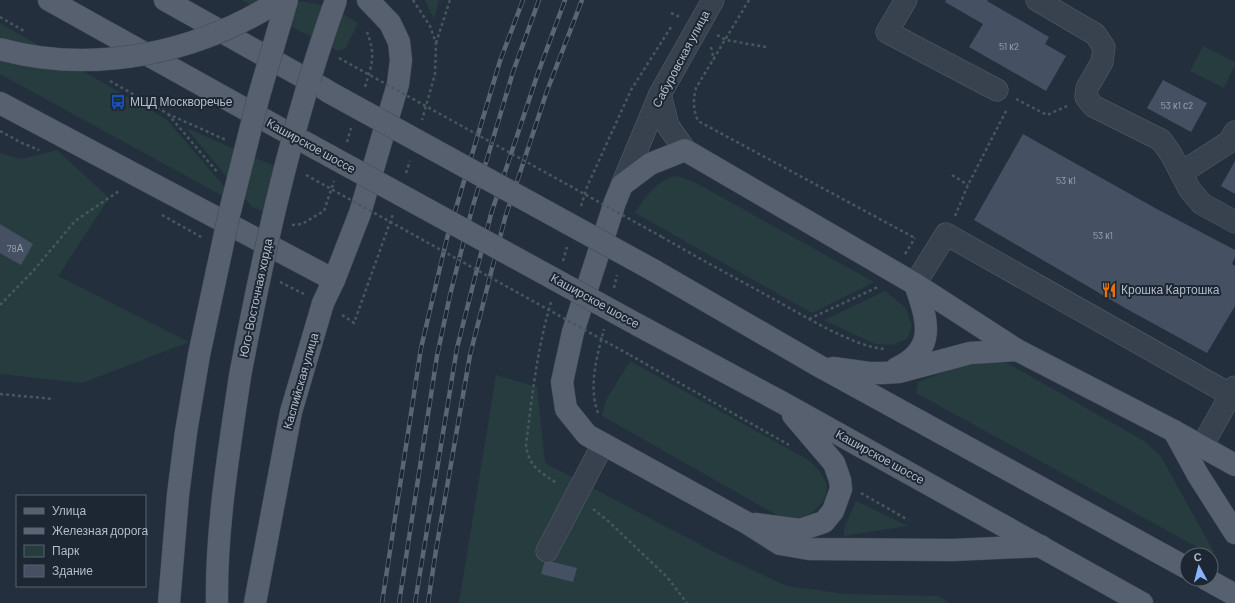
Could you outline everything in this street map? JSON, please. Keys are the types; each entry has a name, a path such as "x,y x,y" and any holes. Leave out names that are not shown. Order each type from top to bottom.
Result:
{"main road":[{"name":"Каширское шоссе","path":"48,0 638,325 783,403 1142,603"},
{"path":"165,0 653,270 819,366 1179,564"},
{"path":"0,49 49,58 88,60 127,58 162,51 201,40 231,28 280,0"},
{"path":"169,603 178,495 199,355 242,161 258,99 288,0"},
{"name":"Юго-Восточная хорда","path":"217,603 217,567 228,460 240,376 251,317 278,196 295,131 336,0"},
{"name":"Каспийская улица","path":"255,603 291,412 324,303 360,212 398,84 401,60 399,42 390,23 368,0"},
{"path":"0,103 334,280"},
{"path":"1041,546 953,550 809,549 780,544 747,523 587,435 566,409 562,382 573,332 615,202 622,185 650,164 685,150 916,284 1017,350 1174,431 1235,465"},
{"path":"883,373 899,367 912,359 920,350 925,341 927,330 926,316 916,284"},
{"path":"819,366 869,373 899,372 970,353 1017,350"},
{"path":"747,523 800,530 824,522 833,511 841,489 840,480 834,463 783,403"},
{"path":"1174,431 1198,475 1235,533"},
{"path":"1219,586 1235,595"}],"street":[{"name":"Сабуровская улица","path":"622,185 660,94 713,0"},
{"path":"906,0 887,32 1005,94"},
{"path":"1037,0 1095,34 1104,47 1102,62 1087,88 1086,97 1093,106 1161,140 1171,154 1190,190 1202,204 1235,222"},
{"path":"660,94 668,126 685,150"},
{"path":"1181,173 1229,142 1235,132"},
{"path":"916,284 946,234 1232,397 1202,446"},
{"path":"547,551 603,444"}],"path":[{"path":"413,0 430,26 436,43"},
{"path":"428,100 435,74 436,43 450,0"},
{"path":"749,0 696,88 693,98 694,110 698,121 915,238"},
{"path":"580,208 586,187 631,90 678,16 671,13"},
{"path":"0,18 27,33"},
{"path":"364,89 373,62 371,42 366,29"},
{"path":"713,33 726,40 766,47"},
{"path":"339,58 809,319 866,345 879,349 893,349"},
{"path":"107,79 168,114 233,143"},
{"path":"946,234 968,185 1005,94 1047,115 1086,97"},
{"path":"168,114 219,174"},
{"path":"345,146 352,125"},
{"path":"0,131 43,152"},
{"path":"305,175 791,446"},
{"path":"290,225 302,224 324,212 336,175"},
{"path":"952,175 968,185"},
{"path":"114,188 126,195"},
{"path":"0,305 34,270 75,221 119,191"},
{"path":"160,214 208,241"},
{"path":"628,227 630,219"},
{"path":"562,265 568,244"},
{"path":"612,294 618,272"},
{"path":"276,279 296,291 324,303 354,323"},
{"path":"809,319 881,286"},
{"path":"553,295 546,318 537,363 526,445 527,455 530,462 536,469 576,496 607,520 667,577 687,603"},
{"path":"602,418 595,405 594,382 596,358 605,325"},
{"path":"0,394 54,399"},
{"path":"860,493 908,520"}],"green space":[{"path":"242,0 293,0 329,6 358,23 345,49 338,51"},
{"path":"425,0 439,0 434,19"},
{"path":"0,23 167,120 241,206 0,74"},
{"path":"1203,46 1235,62 1224,88 1190,71"},
{"path":"186,128 295,175 284,218 252,207"},
{"path":"57,150 109,198 58,276 189,342 82,383 0,374 0,153 21,159"},
{"path":"677,176 696,183 874,282 812,313 635,213 652,190 663,181"},
{"path":"885,291 906,308 912,326 907,339 893,345 875,344 824,320"},
{"path":"993,359 1007,363 1144,441 1160,455 1211,547 1197,547 916,393 918,382 975,360"},
{"path":"630,361 810,461 821,473 827,484 826,493 821,504 812,512 802,517 794,518 777,515 602,416 606,400"},
{"path":"496,375 537,387 545,463 716,553 787,586 845,594 938,596 950,603 459,603"},
{"path":"856,501 908,526 844,536 844,528"}],"building":[{"path":"946,0 988,0 987,1 1049,37 1045,44 1066,56 1046,91 969,47 983,24 945,2"},
{"path":"1163,80 1207,103 1191,132 1147,108"},
{"path":"1023,134 1155,208 1235,250 1235,257 1232,264 1235,266 1235,306 1207,353 1125,308 974,220"},
{"path":"1235,161 1235,194 1221,186"},
{"path":"0,224 33,244 21,265 0,253"},
{"path":"545,560 577,568 573,582 541,574"}],"railway":[{"path":"382,603 421,348 447,238 500,61 523,0"},
{"path":"399,603 437,356 450,295 472,209 513,72 539,0"},
{"path":"415,603 457,348 491,214 538,73 565,0"},
{"path":"428,603 470,355 505,218 547,91 582,0"}],"place":[{"name":"МЦД Москворечье","path":"118,102"},
{"name":"Крошка Картошка","path":"1109,290"}]}
